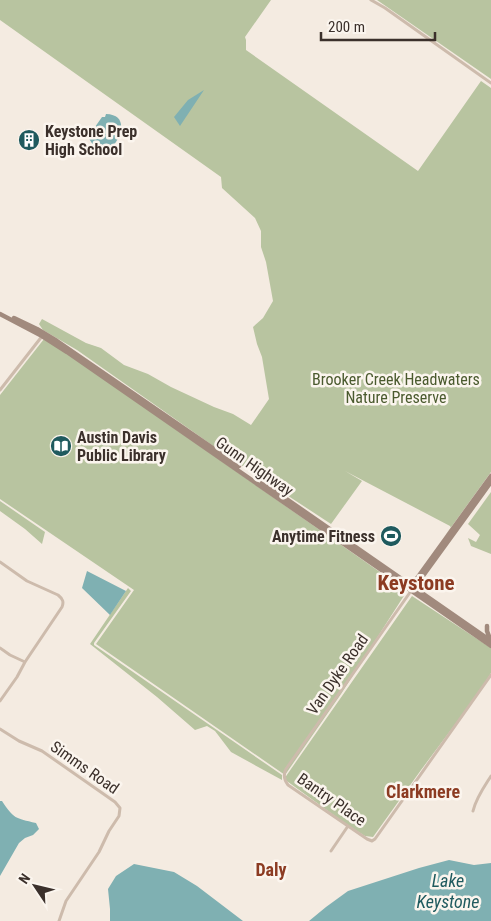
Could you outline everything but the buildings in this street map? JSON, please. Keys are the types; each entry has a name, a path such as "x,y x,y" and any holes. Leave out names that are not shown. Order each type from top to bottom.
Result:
{"main road":[{"name":"Gunn Highway","path":"0,312 43,335 413,588 491,646"},
{"name":"Van Dyke Road","path":"413,588 415,581 491,476"},
{"name":"Van Dyke Road","path":"413,588 491,482"},
{"path":"420,580 422,593"},
{"name":"Gunn Highway","path":"413,588 491,641"},
{"path":"487,626 491,641"}],"street":[{"path":"370,0 491,83"},
{"path":"0,390 43,335"},
{"path":"0,562 27,581 58,595 64,603 25,662 17,678 0,701"},
{"name":"Van Dyke Road","path":"284,772 413,588"},
{"path":"0,648 25,662"},
{"name":"Bantry Place","path":"284,772 284,780 288,785 372,841 491,675"},
{"name":"Simms Road","path":"0,729 19,741 42,751 115,802 120,808 119,816 99,852 66,901 58,921"},
{"path":"473,810 475,803 491,776"},
{"path":"331,851 348,826"}],"green space":[{"name":"Brooker Creek Headwaters Nature Preserve","path":"0,0 271,0 245,37 246,50 418,171 481,81 491,88 491,472 451,528 345,471 362,481 331,524 229,457 77,350 43,330 39,324 42,319 86,343 101,348 124,365 148,374 171,387 233,414 251,425 269,399 262,357 253,327 263,318 273,301 266,262 261,247 261,231 255,218 222,188 221,177 0,20"},
{"path":"377,0 491,0 491,79"},
{"path":"44,339 64,351 407,591 341,694 285,775 96,644 134,590 0,499 0,395"},
{"path":"491,492 491,554 471,546 468,538 476,542 480,535 468,524"},
{"path":"0,501 45,532 42,544 0,511"},
{"path":"128,588 131,591 94,645 282,775 282,780 231,752 215,731 207,726 195,730 90,644"},
{"path":"412,596 491,648 491,673 373,837 365,836 284,779"}],"water":[{"path":"204,90 180,126 174,117 188,100"},
{"path":"106,114 115,116 120,120 121,126 120,133 113,147 102,157 88,137 93,126 95,127"},
{"path":"87,571 126,591 110,615 82,588"},
{"path":"0,801 16,817 36,823 39,829 19,843 0,876"},
{"name":"Lake Keystone","path":"449,860 474,865 491,863 491,921 309,921 348,891"},
{"path":"134,864 174,872 197,886 243,921 110,921 108,889 116,876"}],"place":[{"name":"Keystone Prep High School","path":"29,140"},
{"name":"Austin Davis Public Library","path":"61,446"},
{"name":"Anytime Fitness","path":"391,536"}],"district":[{"name":"Keystone","path":"416,583"},
{"name":"Clarkmere","path":"423,792"},
{"name":"Daly","path":"271,870"}]}
